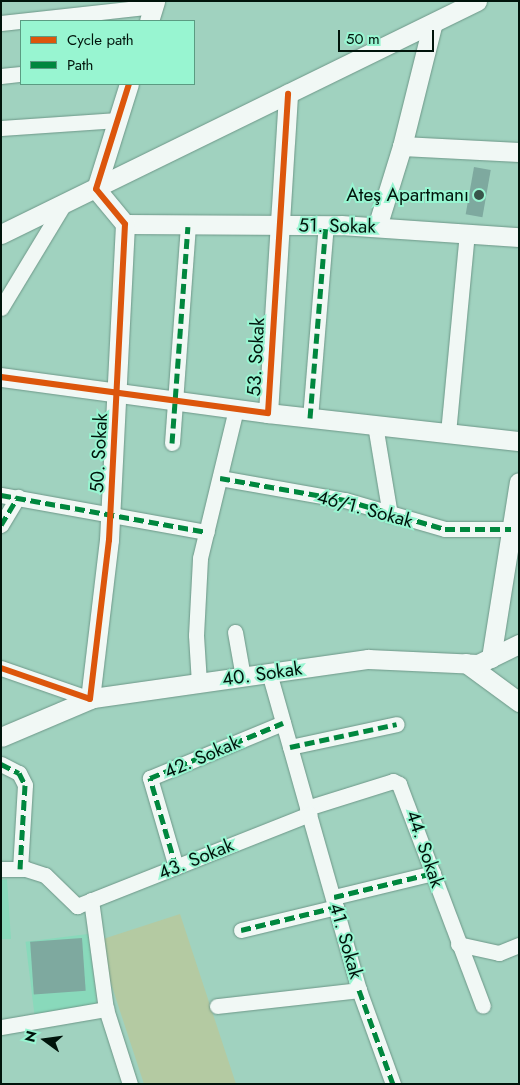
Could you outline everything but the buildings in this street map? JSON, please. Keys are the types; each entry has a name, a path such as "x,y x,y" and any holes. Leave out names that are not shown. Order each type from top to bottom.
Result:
{"street":[{"path":"1,234 432,26 477,1"},
{"path":"34,20 153,9"},
{"path":"1,23 20,21"},
{"path":"377,227 402,146 432,26"},
{"path":"1,76 20,74"},
{"path":"96,189 129,85"},
{"name":"53. Sokak","path":"1,377 268,413 288,94"},
{"path":"1,128 118,120"},
{"path":"402,146 519,152"},
{"path":"96,189 125,224"},
{"path":"1,308 64,204"},
{"name":"51. Sokak","path":"125,224 188,226 326,225 519,237"},
{"name":"50. Sokak","path":"90,699 110,515 125,224"},
{"path":"310,418 326,225"},
{"path":"172,443 177,402 188,226"},
{"path":"448,433 467,233"},
{"path":"199,683 196,635 200,558 236,409"},
{"path":"268,413 519,441"},
{"path":"374,425 390,514"},
{"name":"46/1. Sokak","path":"220,478 345,500 445,529 511,529"},
{"path":"490,658 519,484"},
{"path":"1,495 206,532"},
{"path":"1,525 18,497"},
{"path":"235,632 243,677"},
{"name":"40. Sokak","path":"1,737 90,699 368,659 466,663 490,658 519,644"},
{"path":"466,663 519,702"},
{"path":"1,668 90,699"},
{"name":"41. Sokak","path":"217,1006 359,990 269,673"},
{"name":"42. Sokak","path":"176,866 150,778 283,723"},
{"path":"290,746 397,724"},
{"path":"1,764 20,773 25,785 20,869"},
{"name":"44. Sokak","path":"308,811 393,781 399,784 483,1006"},
{"name":"43. Sokak","path":"84,903 308,811"},
{"path":"1,870 20,869 45,875 84,903 106,1009 130,1084"},
{"path":"241,930 433,873"},
{"path":"458,944 499,953 519,945"},
{"path":"359,990 393,1084"},
{"path":"1,1027 106,1009"}],"shaded area":[{"path":"7,879 11,939 1,939 1,880"},
{"path":"180,914 236,1084 144,1084 97,941"},
{"path":"88,934 97,1008 35,1016 25,942"}],"marked path":[{"path":"310,418 326,225"},
{"path":"172,443 188,227"},
{"path":"220,478 345,500 445,529 511,529"},
{"path":"1,495 207,532"},
{"path":"1,525 18,497"},
{"path":"176,867 150,778 283,723"},
{"path":"290,747 397,724"},
{"path":"1,764 19,773 25,785 20,869"},
{"path":"334,897 433,873"},
{"path":"241,930 336,907"},
{"path":"359,990 393,1084"}],"cycle path":[{"path":"1,668 90,699 109,540 125,224 96,189 129,85"},
{"path":"1,377 268,413 288,94"}],"place":[{"name":"Ateş Apartmanı","path":"479,195"}]}
